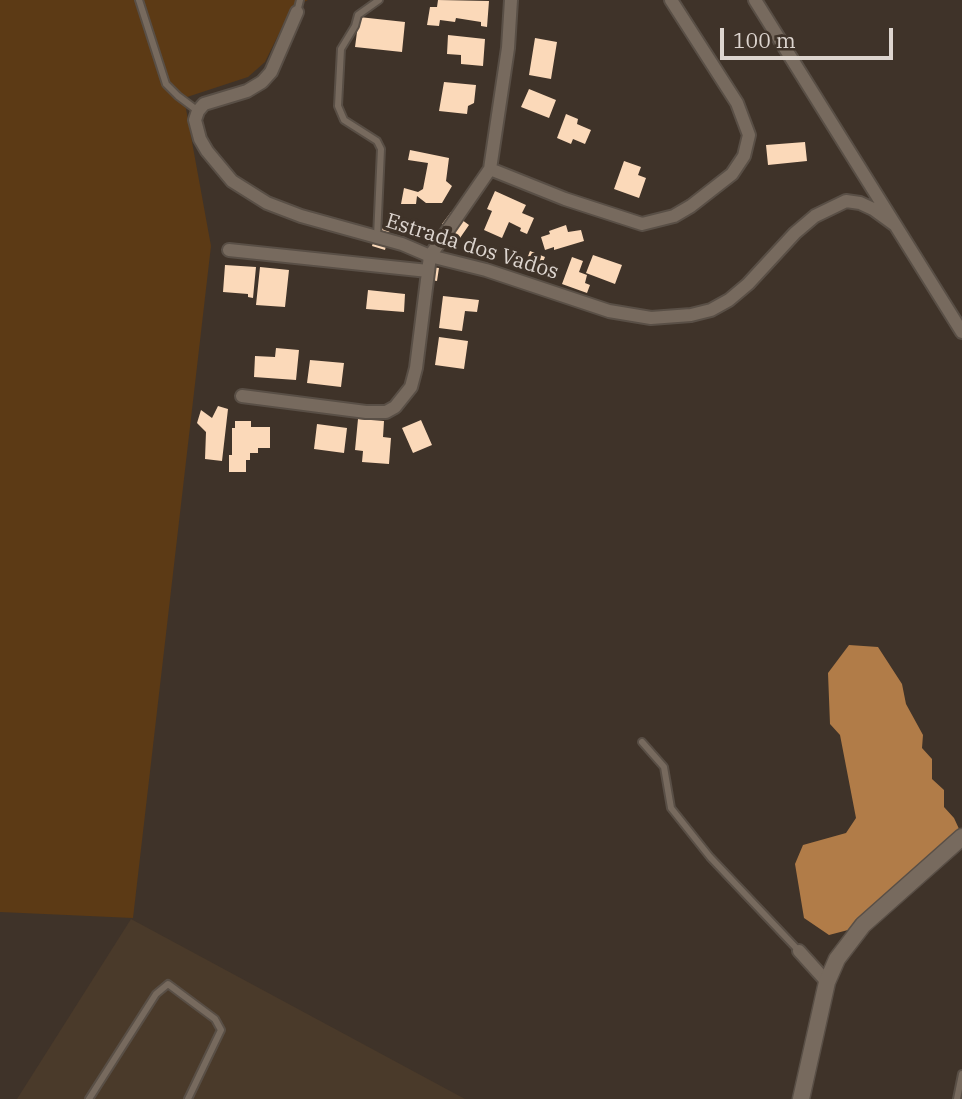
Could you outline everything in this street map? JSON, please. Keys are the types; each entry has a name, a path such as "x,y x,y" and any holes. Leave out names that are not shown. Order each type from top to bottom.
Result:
{"street":[{"path":"242,396 366,412 386,412 395,407 411,387 416,368 430,256 490,169 508,48 512,0"},
{"path":"490,169 565,199 642,224 674,216 732,174 744,156 748,135 737,103 671,0"},
{"path":"755,0 962,332"},
{"path":"198,111 211,100 247,91 262,82 271,72 297,4"},
{"name":"Estrada dos Vados","path":"198,111 196,129 207,151 232,181 248,193 301,216 632,316 671,318 710,310 729,300 748,284 795,233 830,207 845,201 860,203 873,209 895,225"},
{"path":"229,250 428,271"},
{"path":"801,1099 827,982 837,959 863,925 962,837"},
{"path":"799,951 827,982"}],"lane":[{"path":"139,0 166,84 198,111"},
{"path":"377,237 382,149 377,141 344,120 338,106 341,48 355,26 358,15 379,0"},
{"path":"642,742 664,767 671,808 710,857 799,951"},
{"path":"89,1099 156,994 168,984 215,1019 221,1030 188,1099"},
{"path":"957,1099 962,1074"}],"shaded area":[{"path":"0,0 308,0 291,9 265,62 248,77 184,98 211,246 133,918 0,912"},
{"path":"849,645 878,647 902,684 906,704 923,735 922,748 932,759 932,779 944,790 944,807 954,818 960,831 848,930 829,935 804,918 795,864 803,845 846,833 856,818 840,735 830,724 828,673"},
{"path":"131,919 465,1099 17,1099"}],"building":[{"path":"438,0 489,1 487,27 481,26 481,22 456,18 455,22 440,20 439,26 427,25 430,7 437,7"},
{"path":"359,17 405,22 402,52 355,47"},
{"path":"448,35 485,39 483,66 461,64 461,55 447,54"},
{"path":"535,38 557,42 551,79 529,75"},
{"path":"444,82 476,85 474,103 468,106 467,114 439,111"},
{"path":"529,89 556,100 549,118 521,107"},
{"path":"566,114 578,119 577,124 591,130 585,144 573,139 571,144 557,138"},
{"path":"805,142 807,161 768,165 766,145"},
{"path":"410,150 449,158 446,181 452,186 442,203 426,203 417,196 416,204 401,204 404,188 418,192 423,189 428,163 408,160"},
{"path":"624,161 641,167 638,175 646,178 639,198 614,189"},
{"path":"495,191 526,205 522,213 534,218 527,234 509,222 502,238 484,230 492,211 487,209"},
{"path":"451,212 469,225 460,238 442,224"},
{"path":"566,225 568,232 581,230 584,241 545,250 541,237"},
{"path":"378,226 390,229 385,250 372,246"},
{"path":"530,251 545,257 538,275 523,269"},
{"path":"593,255 622,265 615,284 586,273"},
{"path":"572,257 583,261 579,272 587,275 585,283 590,285 587,293 562,284"},
{"path":"225,265 256,267 253,298 248,297 248,294 223,292"},
{"path":"420,266 439,268 437,281 419,278"},
{"path":"260,267 289,270 285,307 256,305"},
{"path":"368,290 405,294 404,312 366,309"},
{"path":"443,296 479,300 477,312 465,311 462,331 439,328"},
{"path":"439,337 468,341 464,369 435,365"},
{"path":"276,348 299,350 296,380 254,377 255,356 275,357"},
{"path":"310,360 344,363 341,387 307,383"},
{"path":"218,406 228,409 222,461 205,459 206,432 197,423 201,410 212,418"},
{"path":"358,419 384,421 383,437 391,438 389,464 362,462 363,451 355,450"},
{"path":"421,420 432,445 413,453 402,428"},
{"path":"235,421 251,421 251,427 270,427 270,448 258,448 258,453 250,453 250,460 246,460 246,472 229,472 232,428 235,428"},
{"path":"317,424 347,428 344,453 314,449"}]}
